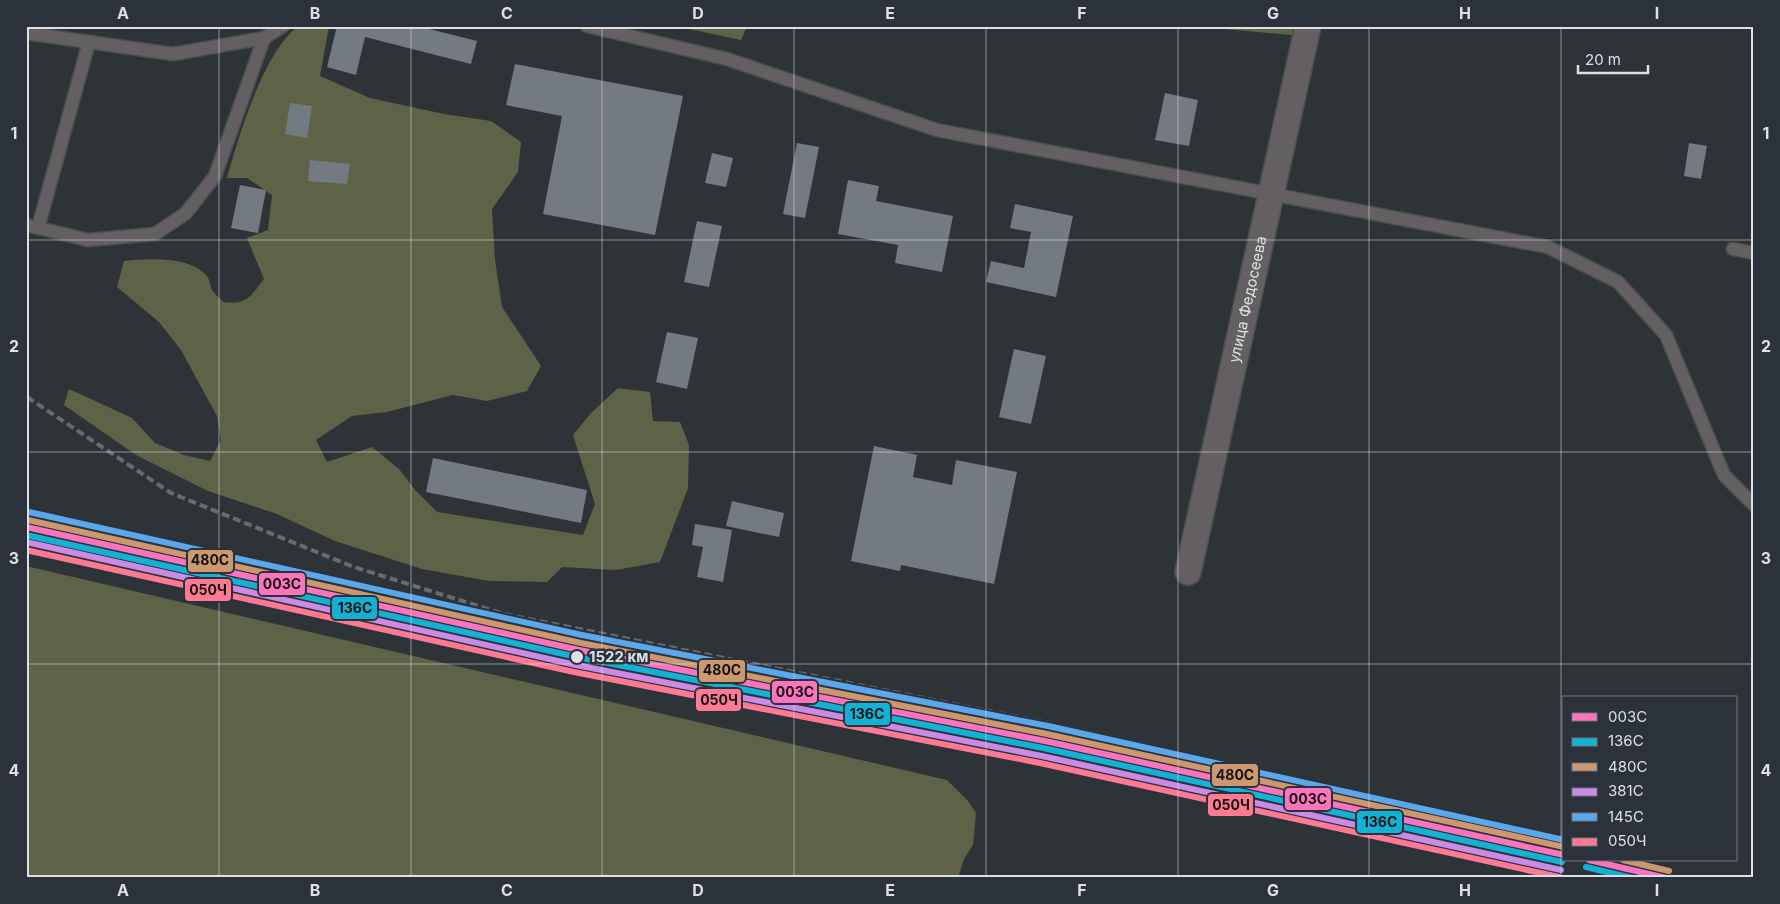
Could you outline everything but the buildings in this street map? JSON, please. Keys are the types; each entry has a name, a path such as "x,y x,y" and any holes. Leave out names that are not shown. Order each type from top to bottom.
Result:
{"street":[{"name":"улица Федосеева","path":"1188,572 1308,26"}],"lane":[{"path":"26,33 173,54 264,38 283,26"},
{"path":"587,26 727,59 937,130 1548,247 1618,282 1666,335 1724,475 1754,506"},
{"path":"89,42 32,226 88,240 155,234 186,213 215,176 264,38"},
{"path":"1733,249 1754,254"}],"green space":[{"path":"299,26 329,26 320,76 370,98 444,114 491,121 521,142 518,172 492,209 495,260 502,307 541,366 527,391 487,401 453,395 387,412 352,416 316,440 327,462 372,447 399,469 415,490 437,512 583,535 595,504 573,435 591,413 618,388 650,392 653,421 680,422 689,445 688,488 660,562 616,570 562,567 547,582 489,581 422,569 335,541 277,514 208,491 136,455 64,405 69,389 132,418 155,443 184,455 210,461 221,440 217,416 181,350 159,322 117,287 124,261 156,259 179,261 199,269 207,276 212,290 223,302 243,301 255,291 264,279 247,238 268,230 272,195 247,178 227,178 245,119 264,74 286,38"},
{"path":"675,26 747,26 741,40"},
{"path":"1190,26 1294,26 1292,35"},
{"path":"26,566 947,780 968,801 976,813 973,845 964,859 958,878 26,878"}],"railway":[{"path":"27,397 171,493 354,567 504,614 1049,723 1348,790 1562,850"},
{"path":"1600,862 1616,867"}],"transit line":[{"name":"145С","path":"29,512 582,635 1048,726 1562,840"},
{"name":"480С","path":"28,520 581,643 1047,734 1562,847"},
{"name":"003С","path":"26,527 579,650 1045,741 1562,855"},
{"name":"136С","path":"26,535 577,657 1043,748 1562,862"},
{"name":"381С","path":"26,542 576,665 1042,756 1561,870"},
{"name":"050Ч","path":"26,550 574,672 1040,763 1559,877"},
{"name":"003С","path":"1598,862 1666,878"},
{"name":"480С","path":"1631,862 1669,871"},
{"name":"136С","path":"1586,867 1632,878"}],"place":[{"name":"1522 км","path":"577,657"}]}
